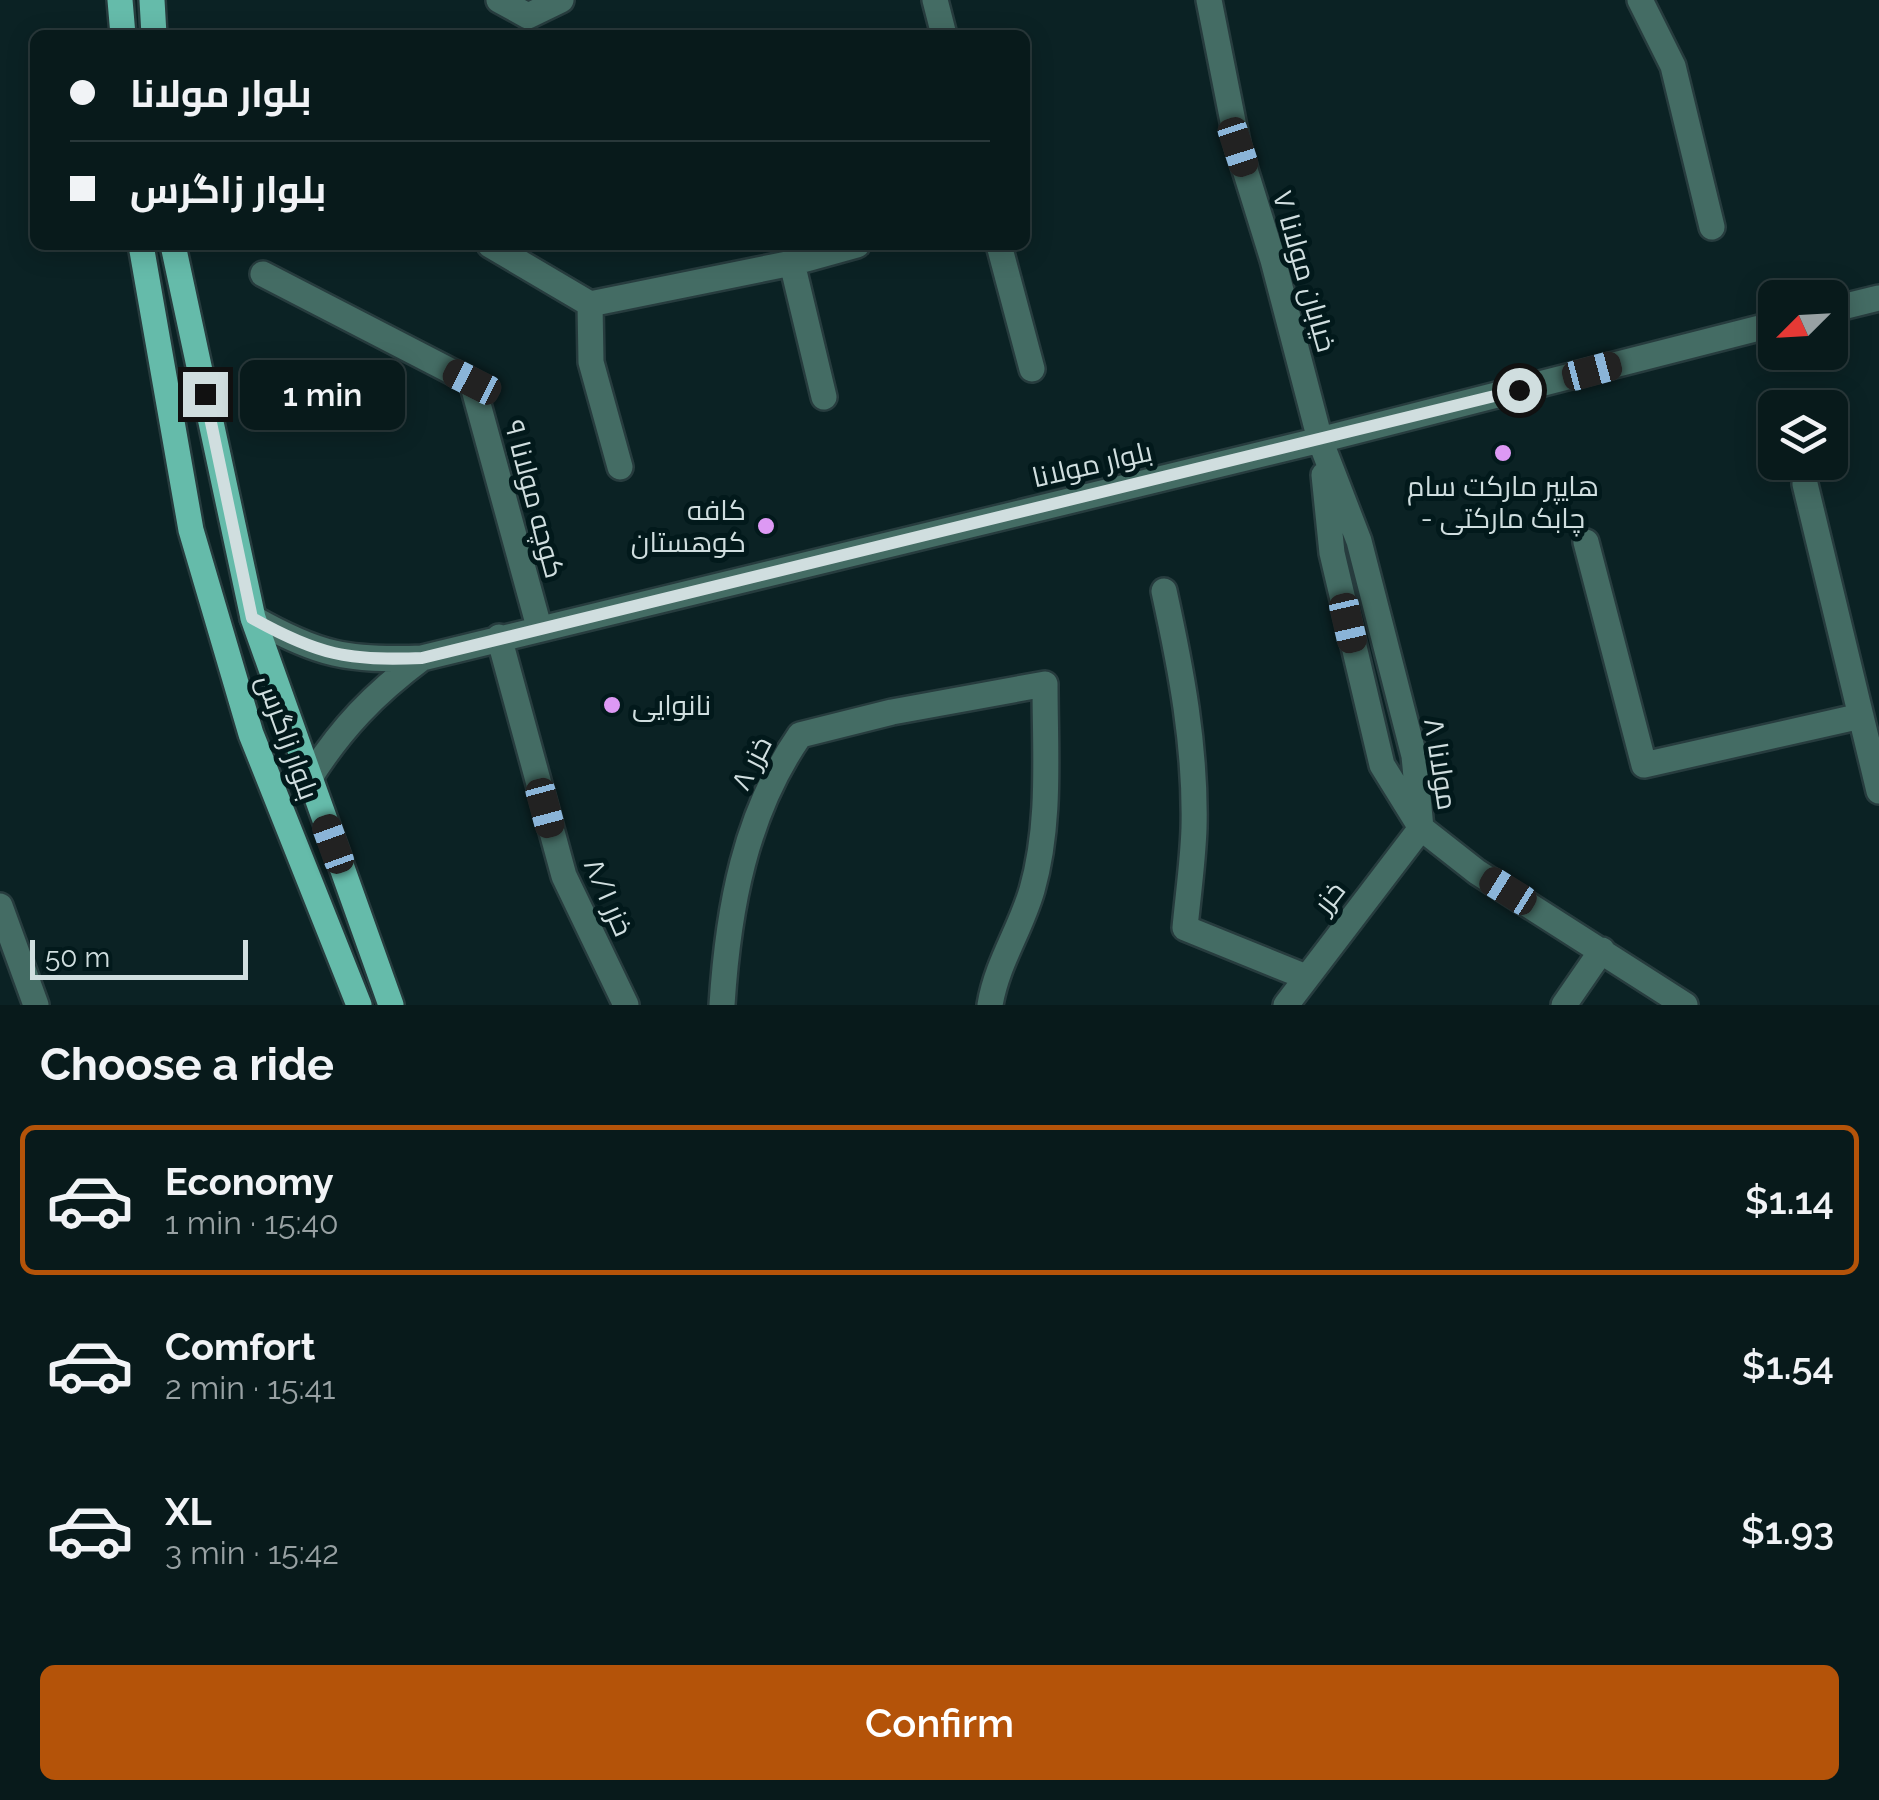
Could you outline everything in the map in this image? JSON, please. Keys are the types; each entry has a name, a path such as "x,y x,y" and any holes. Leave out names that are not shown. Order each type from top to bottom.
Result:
{"main road":[{"path":"120,0 123,30"},
{"path":"152,0 154,30"},
{"name":"بلوار زاگرس","path":"142,250 191,530 252,734 359,1005"},
{"name":"بلوار زاگرس","path":"174,250 252,618 391,1005"}],"street":[{"path":"499,0 528,16 562,0"},
{"path":"936,0 943,30"},
{"name":"خیابان مولانا ۷","path":"1210,0 1238,147 1273,260 1320,440"},
{"path":"1640,0 1672,66 1712,227"},
{"path":"498,250 590,304 838,250"},
{"path":"1000,250 1032,369"},
{"path":"792,263 824,398"},
{"name":"کوچه مولانا ۹","path":"263,274 472,382 539,627"},
{"path":"1848,306 1879,298"},
{"path":"590,304 591,362 620,467"},
{"name":"بلوار مولانا","path":"252,618 294,642 358,660 422,658 1320,440 1758,328"},
{"name":"مولانا ۸","path":"1320,440 1364,559 1414,756 1420,828"},
{"path":"1806,484 1879,791"},
{"path":"1586,542 1644,765 1861,716"},
{"path":"1164,590 1184,682 1192,761 1194,828 1185,928 1306,977"},
{"name":"خزر ۸/۱","path":"499,637 564,876 626,1005"},
{"name":"بلوار مولانا","path":"309,779 360,708 422,658"},
{"name":"خزر ۸","path":"722,1005 726,936 741,867 772,776 800,735 892,712 1045,684 1046,806 1032,891 996,971 990,1005"},
{"path":"1420,828 1477,872 1685,1005"},
{"name":"خزر","path":"1286,1005 1420,828"},
{"path":"0,906 36,1005"},
{"path":"1564,1005 1602,950"}],"place":[{"name":"هایپر مارکت سام - چابک مارکتی","path":"1503,453"},
{"name":"کافه کوهستان","path":"766,526"},
{"name":"نانوایی","path":"612,705"}],"route":[{"path":"205,394 252,618 294,642 358,660 422,658 1519,390"}]}
